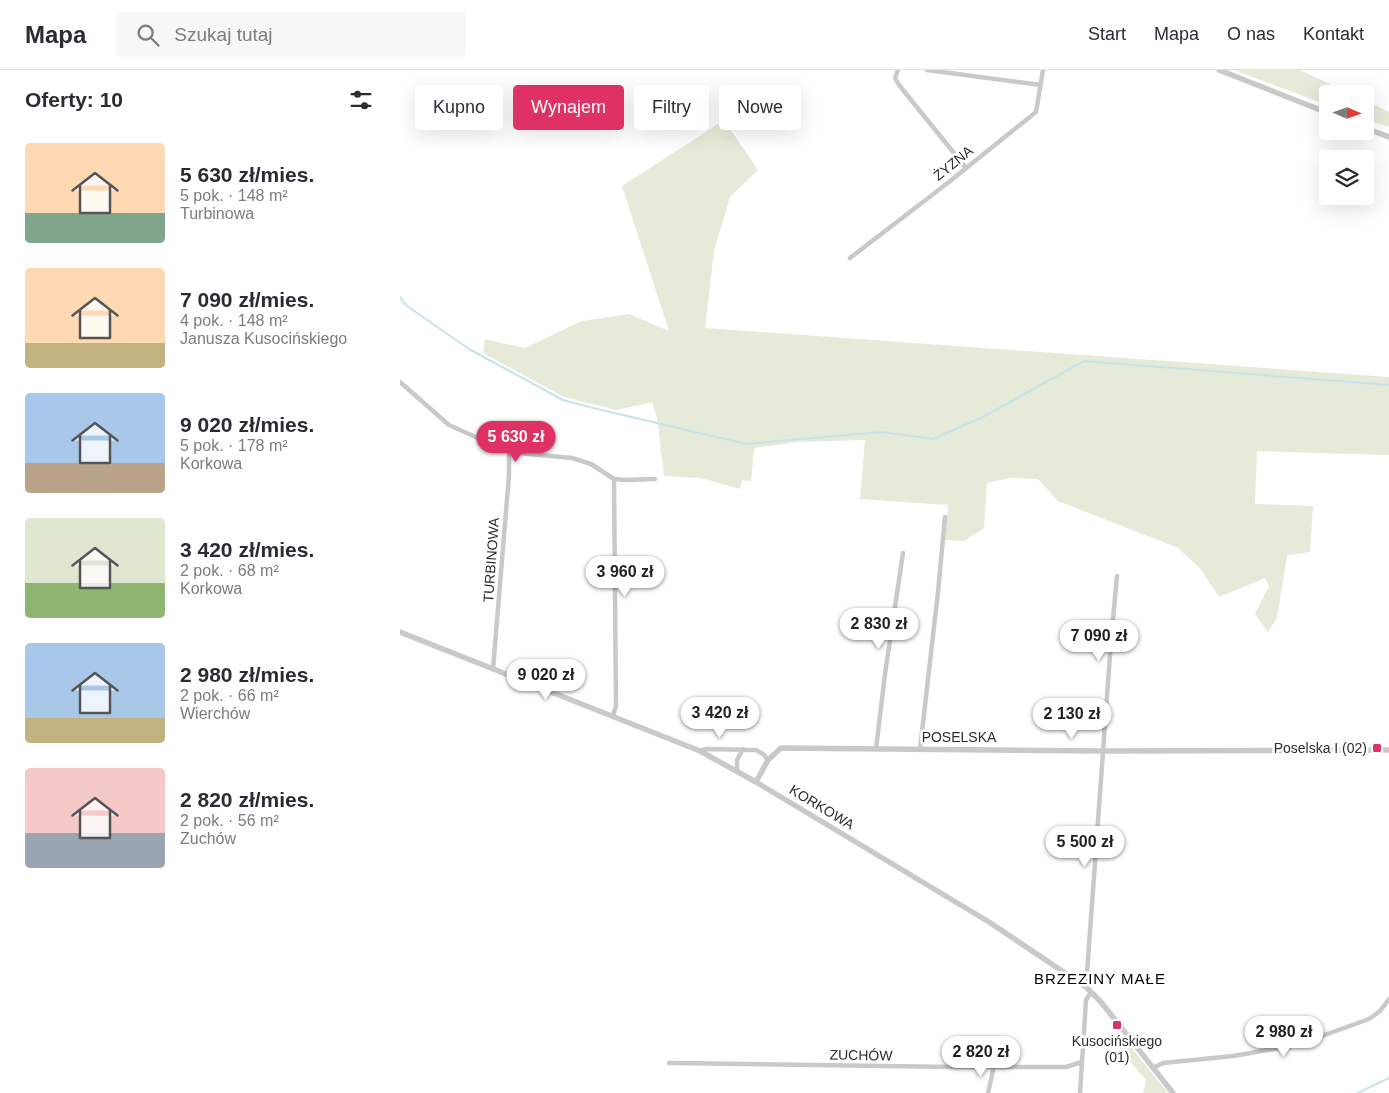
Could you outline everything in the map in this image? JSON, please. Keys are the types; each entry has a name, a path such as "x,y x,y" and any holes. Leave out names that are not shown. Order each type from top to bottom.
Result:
{"street":[{"path":"898,70 895,78 898,85 966,168"},
{"path":"927,70 1041,84"},
{"name":"ŻYZNA","path":"850,258 1036,112 1043,70"},
{"path":"1219,70 1319,109"},
{"path":"1374,131 1389,137"},
{"path":"400,382 450,425 509,452 572,458 591,464 614,479 656,479"},
{"name":"TURBINOWA","path":"493,668 509,452"},
{"path":"613,716 616,706 614,479"},
{"path":"920,749 945,518"},
{"path":"876,749 903,553"},
{"path":"1086,987 1117,576"},
{"name":"KORKOWA","path":"400,632 700,751 756,782 989,922 1086,987 1101,1002 1173,1093"},
{"name":"POSELSKA","path":"768,760 781,748 1103,751 1389,750"},
{"path":"700,751 706,749 760,751 768,760 756,782"},
{"path":"738,772 737,760 743,749"},
{"path":"1080,1093 1086,1000 1092,992"},
{"path":"1153,1068 1163,1063 1233,1056 1297,1045 1369,1019 1380,1011 1389,999"},
{"name":"ZUCHÓW","path":"669,1063 914,1067 1066,1067 1082,1062"},
{"path":"988,1093 994,1066"}],"green space":[{"path":"1234,70 1300,70 1332,85 1319,85 1319,102"},
{"path":"1374,104 1389,112 1389,127 1374,122"},
{"path":"719,123 719,130 731,130 758,170 730,197 714,251 705,328 1389,377 1389,455 1257,451 1255,504 1313,506 1310,552 1287,555 1277,618 1268,632 1255,614 1269,586 1265,578 1219,597 1200,568 1178,548 1058,501 1038,479 1009,478 987,483 984,528 964,541 945,540 948,505 860,499 865,440 798,442 754,448 751,481 742,480 740,489 700,478 664,476 657,418 652,402 616,410 564,397 483,353 485,339 525,348 582,321 629,314 669,331 622,186"},
{"path":"1122,1036 1168,1093 1143,1093 1146,1080 1127,1058 1122,1058"}],"waterway":[{"path":"400,297 407,306 469,349 563,400 746,444 882,432 933,439 983,417 1084,361 1389,385"},
{"path":"1358,1093 1389,1078"}],"place":[{"name":"Poselska I (02)","path":"1377,748"},
{"name":"Kusocińskiego (01)","path":"1117,1025"}],"district":[{"name":"BRZEZINY MAŁE","path":"1100,978"}]}
